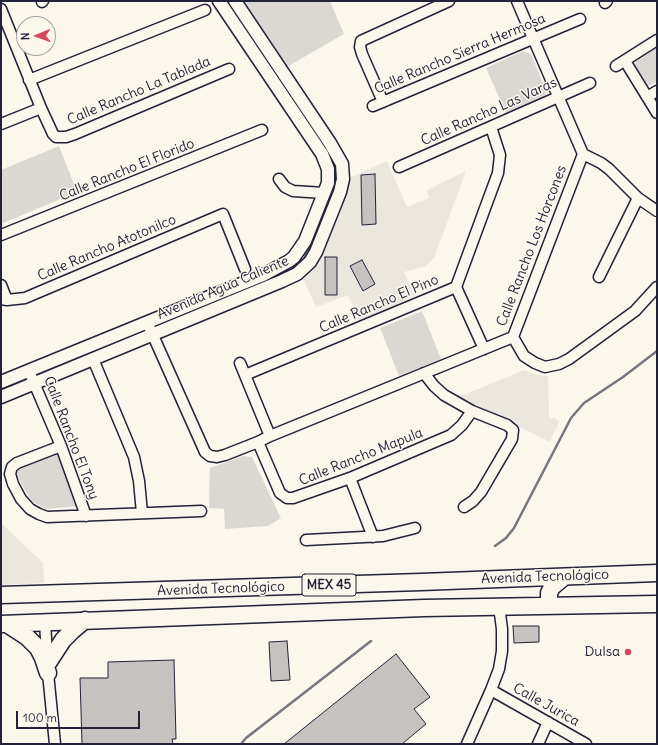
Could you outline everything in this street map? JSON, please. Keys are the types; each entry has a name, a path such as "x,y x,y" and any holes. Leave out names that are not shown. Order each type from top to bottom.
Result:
{"main road":[{"name":"Avenida Tecnológico","path":"1,595 657,573"},
{"path":"549,606 549,593 552,587 564,577"},
{"path":"198,616 198,601 205,589"},
{"path":"175,617 182,603 181,597 176,590"},
{"name":"Avenida Tecnológico","path":"4,624 499,606 657,604"},
{"path":"48,668 63,640 85,620"},
{"path":"4,624 27,637 38,648 48,668"}],"street":[{"name":"Avenida Agua Caliente","path":"1,382 263,275 288,261 294,256 305,241 328,183 329,175 326,161 219,1"},
{"name":"Avenida Agua Caliente","path":"1,397 297,274 310,262 316,252 340,192 343,179 342,164 330,143 235,1"},
{"path":"382,102 362,54 361,41 449,1"},
{"name":"Calle Rancho Los Horcones","path":"153,334 205,452 210,456 225,455 513,337 583,154 517,1"},
{"path":"1,9 41,108 1,124"},
{"path":"30,80 205,10"},
{"name":"Calle Rancho Sierra Hermosa","path":"373,106 580,19"},
{"path":"657,40 621,64 647,97 657,113"},
{"path":"259,61 270,53"},
{"name":"Calle Rancho La Tablada","path":"41,108 53,134 59,137 75,134 229,69"},
{"name":"Calle Rancho Las Varas","path":"399,167 590,83"},
{"path":"647,97 657,91"},
{"name":"Calle Rancho El Pino","path":"245,375 456,287 498,172 500,155 491,127"},
{"name":"Calle Rancho El Florido","path":"1,235 262,130"},
{"path":"583,154 609,169 638,198 657,211"},
{"path":"280,179 284,187 293,191 324,193"},
{"path":"599,277 638,198"},
{"name":"Calle Rancho Atotonilco","path":"4,300 25,298 223,214 245,269"},
{"path":"1,285 4,300"},
{"path":"456,287 484,349"},
{"path":"513,337 524,356 535,363 545,367 559,364 569,359 635,311 657,287"},
{"path":"147,322 153,334"},
{"path":"93,359 134,457 139,481 142,513"},
{"path":"240,363 270,436"},
{"name":"Calle Rancho El Tony","path":"29,371 61,446 86,516"},
{"path":"424,373 439,391 472,411 507,425 513,430 512,439 481,492 473,501 464,507"},
{"name":"Calle Rancho Mapula","path":"258,442 280,493 287,498 296,498 350,478 451,435 462,425 472,411"},
{"path":"61,446 12,467 10,474 13,484 21,498 30,509 39,514 47,517 201,512"},
{"path":"350,478 373,537"},
{"path":"306,540 373,537 415,528"},
{"path":"467,744 499,669 502,651 502,629 499,606"},
{"path":"45,622 55,744"},
{"name":"Calle Jurica","path":"491,690 586,744"},
{"path":"538,744 548,722"}],"shaded area":[{"path":"245,1 330,1 344,34 285,68 240,3"},
{"path":"657,48 657,81 647,87 632,64"},
{"path":"523,51 531,54 546,91 545,98 506,113 486,68"},
{"path":"59,146 77,192 1,224 1,170"},
{"path":"387,161 407,207 429,198 427,190 466,171 434,258 426,266 404,272 415,296 360,322 348,295 316,307 303,278 317,263 325,250 346,194 349,178"},
{"path":"422,311 441,359 399,376 380,328"},
{"path":"524,370 536,375 548,376 549,418 555,418 559,422 550,442 459,397"},
{"path":"56,449 79,506 46,509 31,501 15,472 19,465"},
{"path":"243,456 252,457 281,518 268,526 225,529 224,509 209,508 210,468"},
{"path":"1,523 43,563 44,583 1,585"}],"building":[{"path":"375,174 376,224 362,225 361,175"},
{"path":"325,257 337,257 337,295 325,295"},
{"path":"362,260 375,284 363,291 350,266"},
{"path":"513,626 539,626 539,642 514,643"},
{"path":"287,641 290,680 271,681 269,642"},
{"path":"396,654 430,697 414,709 426,724 402,744 284,744"},
{"path":"174,660 176,739 172,739 173,744 82,744 80,678 108,678 108,662"}],"waterway":[{"path":"332,157 334,178"},
{"path":"270,278 288,270 304,259 331,199 332,187"},
{"path":"159,324 203,306"},
{"path":"495,546 506,538 514,528 571,418 584,403 623,377 657,351"},
{"path":"241,744 246,738 371,641"}],"place":[{"name":"Dulsa","path":"628,652"}]}
